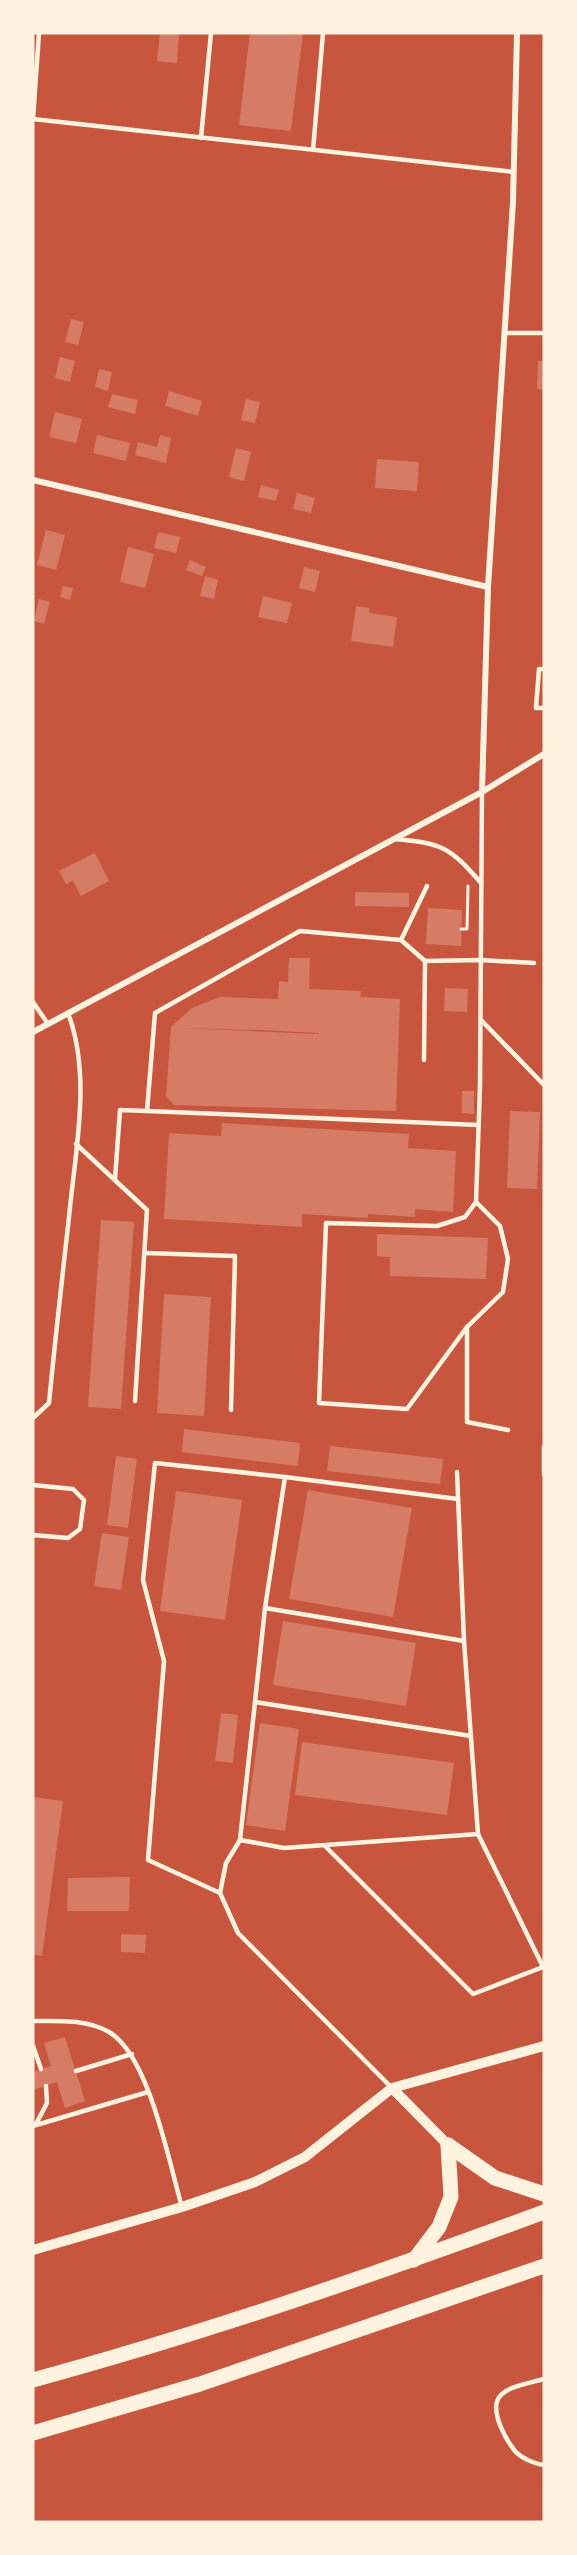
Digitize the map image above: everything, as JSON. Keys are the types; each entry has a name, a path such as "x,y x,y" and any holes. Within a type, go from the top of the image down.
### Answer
{"highway":[{"path":"448,2145 495,2178 544,2194"},
{"path":"414,2260 439,2227 451,2198 448,2145"},
{"path":"33,2380 119,2356 414,2260 544,2212"},
{"path":"33,2433 200,2384 544,2266"}],"street":[{"path":"482,792 488,587 513,172 517,33"},
{"path":"33,480 488,587"},
{"path":"33,1032 482,792 544,754"},
{"path":"33,2250 182,2207 255,2182 304,2157 392,2088 544,2046"},
{"path":"392,2088 448,2145"}],"lane":[{"path":"39,33 33,119 513,172"},
{"path":"201,138 211,33"},
{"path":"313,150 323,33"},
{"path":"504,333 544,333"},
{"path":"544,669 539,669 536,708 544,708"},
{"path":"476,1202 500,1226 508,1259 503,1292 467,1327 407,1409 319,1403 326,1223 437,1226 465,1217 476,1202 481,1020 482,792"},
{"path":"394,839 434,843 452,852 482,883"},
{"path":"401,940 427,886"},
{"path":"147,1112 155,1013 300,931 401,940 425,961 481,960 534,963"},
{"path":"424,1060 425,961"},
{"path":"33,1002 48,1024"},
{"path":"33,1419 49,1403 76,1144 80,1091 76,1035 68,1013"},
{"path":"481,1020 544,1085"},
{"path":"115,1179 120,1110 478,1125"},
{"path":"76,1144 147,1210 135,1401"},
{"path":"145,1253 235,1256 231,1410"},
{"path":"467,1327 466,1422 508,1430"},
{"path":"544,1447 544,1474"},
{"path":"220,1893 148,1860 164,1661 143,1580 155,1463 285,1476 458,1499"},
{"path":"325,1846 473,1994 543,1967 478,1833 464,1641 457,1472"},
{"path":"285,1476 264,1608 240,1840 226,1863 220,1893 238,1933 392,2088"},
{"path":"33,1485 73,1489 84,1500 80,1529 68,1538 33,1535"},
{"path":"264,1608 464,1641"},
{"path":"255,1702 471,1736"},
{"path":"240,1840 284,1848 478,1833"},
{"path":"33,2021 78,2022 110,2033 132,2054 148,2092 182,2207"},
{"path":"33,2046 41,2069"},
{"path":"76,2071 132,2054"},
{"path":"34,2126 47,2103 46,2086"},
{"path":"34,2126 148,2092"},
{"path":"544,2379 505,2391 497,2400 496,2412 516,2453 537,2464 544,2465"}],"path":[{"path":"462,928 467,929 468,879"}],"building":[{"path":"160,33 179,33 177,63 157,61"},
{"path":"250,33 303,33 291,131 239,125"},
{"path":"71,319 84,322 78,345 65,342"},
{"path":"60,357 75,361 70,382 55,378"},
{"path":"538,361 544,361 544,390 537,389"},
{"path":"99,369 112,372 108,391 95,387"},
{"path":"169,391 202,401 198,416 165,406"},
{"path":"112,394 138,400 135,414 108,407"},
{"path":"246,399 260,402 255,423 241,420"},
{"path":"55,412 82,419 76,443 49,437"},
{"path":"97,435 130,443 126,461 93,453"},
{"path":"160,435 171,438 166,463 135,455 138,442 157,447"},
{"path":"236,448 251,452 244,481 229,477"},
{"path":"377,459 419,462 417,491 375,488"},
{"path":"261,485 279,490 276,501 258,497"},
{"path":"297,493 315,498 311,513 293,509"},
{"path":"46,530 65,535 56,570 37,565"},
{"path":"158,532 180,537 176,553 154,548"},
{"path":"128,547 154,554 145,588 120,582"},
{"path":"190,560 206,567 202,576 186,570"},
{"path":"304,567 320,571 315,592 299,588"},
{"path":"205,576 218,580 214,599 200,596"},
{"path":"63,586 73,588 70,600 60,597"},
{"path":"263,596 292,603 287,623 258,617"},
{"path":"39,599 50,602 44,624 34,621"},
{"path":"356,606 370,608 369,613 397,617 393,647 351,641"},
{"path":"95,853 109,881 81,896 73,881 66,884 59,871"},
{"path":"355,892 409,893 409,907 355,906"},
{"path":"428,908 462,910 461,946 426,944"},
{"path":"289,958 310,958 309,989 361,991 360,997 400,999 396,1111 174,1105 166,1096 171,1027 192,1008 220,997 278,999 279,981 288,982","holes":["178,1028 260,1030 319,1034"]},
{"path":"445,988 468,989 467,1012 444,1011"},
{"path":"462,1091 474,1091 474,1114 462,1113"},
{"path":"510,1111 540,1112 537,1189 507,1188"},
{"path":"222,1123 409,1134 408,1148 456,1151 453,1212 415,1209 415,1217 368,1214 368,1218 302,1214 302,1227 164,1219 169,1133 221,1136"},
{"path":"101,1220 134,1222 121,1409 88,1407"},
{"path":"377,1234 488,1238 486,1279 390,1276 390,1257 377,1256"},
{"path":"164,1294 211,1297 204,1416 157,1413"},
{"path":"184,1429 300,1443 298,1466 182,1452"},
{"path":"330,1446 443,1459 440,1484 327,1471"},
{"path":"116,1456 137,1459 128,1528 107,1525"},
{"path":"308,1490 412,1508 393,1617 289,1599"},
{"path":"176,1491 242,1500 225,1620 160,1611"},
{"path":"102,1533 129,1537 121,1590 94,1586"},
{"path":"283,1621 416,1643 406,1706 273,1685"},
{"path":"221,1713 238,1715 233,1763 215,1761"},
{"path":"260,1723 299,1729 285,1831 246,1825"},
{"path":"302,1742 454,1763 447,1815 295,1795"},
{"path":"33,1797 63,1801 42,1956 33,1954"},
{"path":"130,1877 129,1911 67,1911 68,1878"},
{"path":"121,1934 146,1935 145,1953 121,1952"},
{"path":"65,2037 85,2101 65,2108 57,2082 33,2090 33,2072 51,2066 44,2043"}]}
